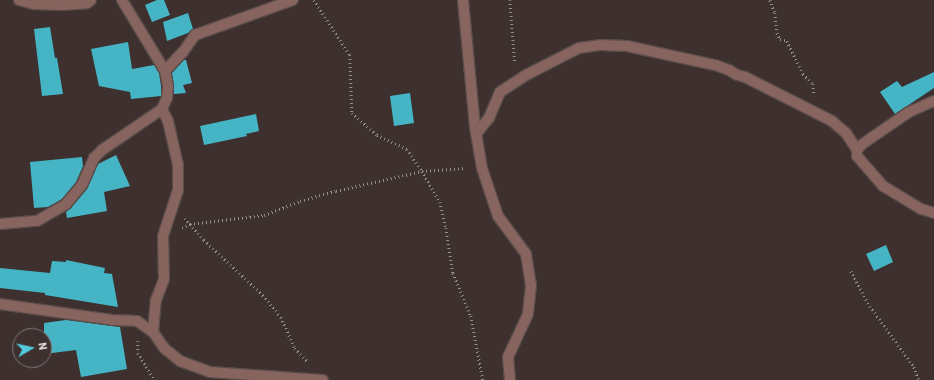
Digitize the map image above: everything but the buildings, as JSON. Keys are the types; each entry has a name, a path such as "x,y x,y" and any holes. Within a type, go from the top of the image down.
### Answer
{"street":[{"path":"19,0 34,4 61,5 87,2 91,0"},
{"path":"0,224 37,221 66,204 82,185 94,158 102,150 162,109 167,98 168,86 165,71 122,0"},
{"path":"165,71 183,52 195,35 293,0"},
{"path":"462,0 476,134 482,168 498,216 526,254 531,285 528,314 508,356 510,380"},
{"path":"476,134 489,118 500,92 528,74 579,48 600,45 627,46 715,65 746,77 840,126 857,150 857,156 883,186 921,209 934,213"},
{"path":"857,150 861,145 909,112 934,101"},
{"path":"150,330 156,300 164,279 163,236 178,190 178,165 168,121 162,109"},
{"path":"0,304 112,320 137,321 150,330 164,348 180,361 210,372 323,380"}],"path":[{"path":"314,0 350,55 352,113 377,135 407,149 440,202 446,228 453,273 471,316 483,380"},
{"path":"510,0 514,50 513,68"},
{"path":"770,0 775,13 777,33 780,39 787,41 803,74 813,84 813,92 826,111 825,119"},
{"path":"163,236 190,224 264,215 300,201 328,193 422,171 482,168"},
{"path":"174,203 204,240 263,295 281,317 295,348 312,367"},
{"path":"851,271 870,306 914,367 919,380"},
{"path":"150,330 138,340 138,353 155,380"}]}
